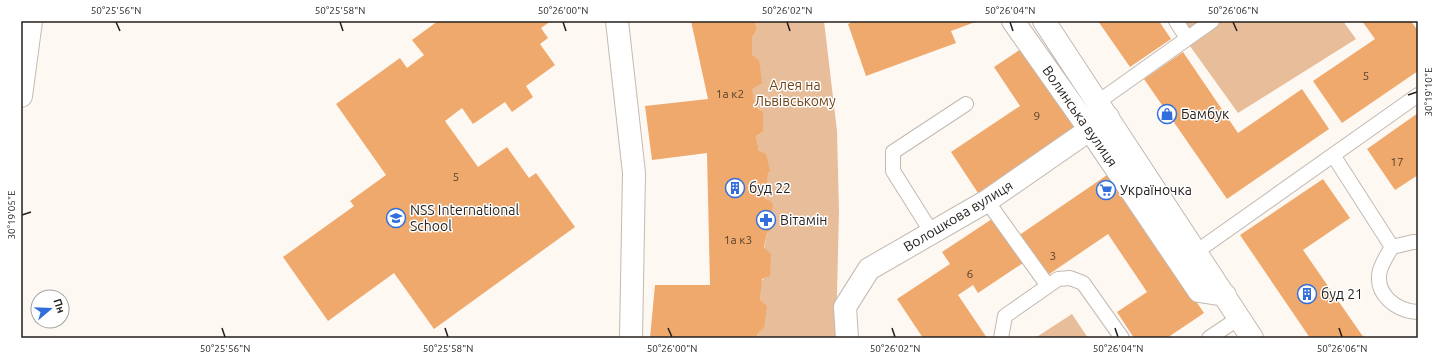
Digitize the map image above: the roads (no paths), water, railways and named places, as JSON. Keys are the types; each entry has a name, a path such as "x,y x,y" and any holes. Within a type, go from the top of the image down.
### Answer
{"street":[{"path":"21,96 31,21"},
{"path":"616,21 634,172 631,338"},
{"name":"Волинська вулиця","path":"1013,21 1090,130 1199,291 1224,295"},
{"name":"Волинська вулиця","path":"1044,21 1252,338"},
{"name":"Волошкова вулиця","path":"847,338 845,307 868,269 987,201 1090,130 1103,110"}],"lane":[{"path":"1176,21 1187,38"},
{"path":"1103,110 1187,38 1212,21"},
{"path":"1196,252 1418,95"},
{"path":"932,233 893,171 893,152 966,104"},
{"path":"1333,155 1392,247"},
{"path":"987,201 1048,286"},
{"path":"1418,242 1392,247 1384,260 1380,271 1380,284 1387,298 1396,307 1407,311 1418,312"},
{"path":"1001,338 1005,316 1058,279 1070,278 1083,283 1122,338"},
{"path":"1209,338 1239,318"}],"place":[{"name":"Бамбук","path":"1167,114"},
{"name":"буд 22","path":"735,188"},
{"name":"Україночка","path":"1106,190"},
{"name":"NSS International School","path":"396,218"},
{"name":"Вітамін","path":"766,220"},
{"name":"буд 21","path":"1307,294"}],"park label":[{"name":"Алея на Львівському","path":"795,94"}]}
